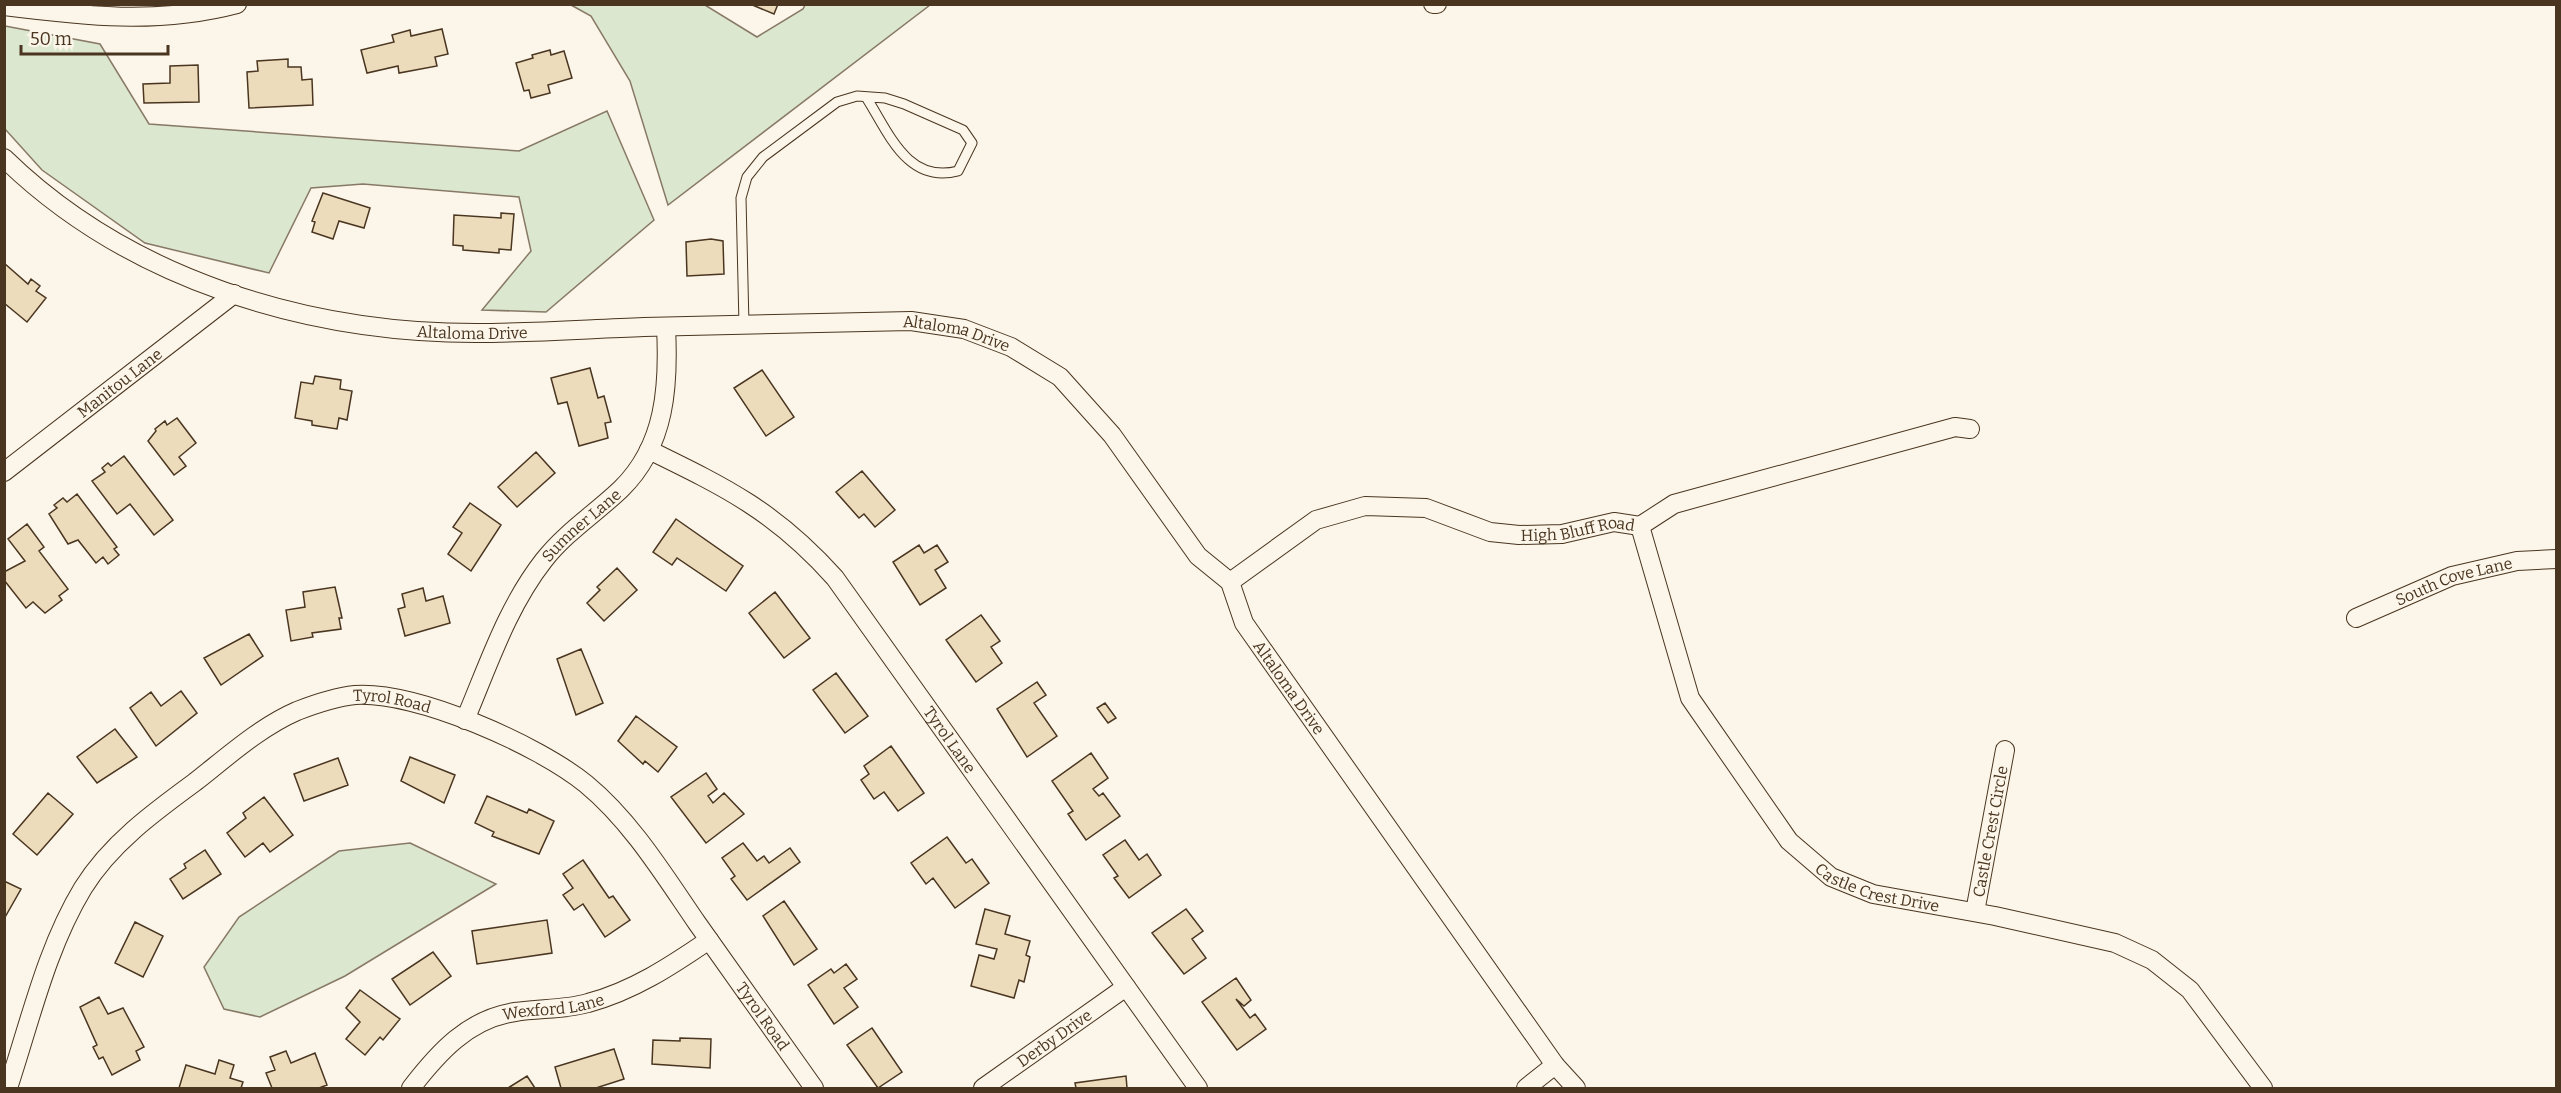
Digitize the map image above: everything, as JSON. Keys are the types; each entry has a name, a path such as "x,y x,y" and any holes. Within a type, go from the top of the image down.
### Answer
{"street":[{"path":"4,6 94,18 151,18 237,4"},
{"name":"Altaloma Drive","path":"4,158 34,187 116,245 160,267 234,294 309,315 361,324 476,333 911,321 964,328 1011,347 1060,377 1112,435 1198,556 1230,582 1244,623 1555,1065 1576,1089"},
{"name":"Manitou Lane","path":"4,472 234,294"},
{"name":"Sumner Lane","path":"465,720 513,609 543,562 559,542 622,487 648,450 664,405 668,360 666,327"},
{"name":"High Bluff Road","path":"1230,582 1316,520 1365,506 1425,508 1490,532 1519,535 1562,534 1614,522 1640,526 1674,504 1955,427 1970,429"},
{"name":"Tyrol Lane","path":"648,450 708,478 763,510 811,551 835,578 1198,1089"},
{"name":"Castle Crest Drive","path":"1640,526 1690,698 1789,841 1831,876 1873,894 1975,912 2115,943 2152,960 2190,990 2263,1089"},
{"name":"South Cove Lane","path":"2356,618 2452,576 2517,561 2556,559"},
{"name":"Tyrol Road","path":"8,1089 66,917 85,885 106,857 164,804 276,721 322,702 354,695 397,699 465,720 530,749 585,783 634,834 814,1089"},
{"name":"Castle Crest Circle","path":"1975,912 2005,750"},
{"name":"Wexford Lane","path":"411,1089 454,1040 490,1018 514,1012 585,1004 612,996 669,966 709,940"},
{"name":"Derby Drive","path":"983,1089 1126,987"},
{"path":"1526,1089 1555,1065"}],"lane":[{"path":"744,325 741,198 747,177 763,157 837,102 857,96 885,98 963,130 972,143 958,171 944,175 924,172 909,162 866,97"}],"green space":[{"path":"571,5 705,5 757,37 803,9 805,5 930,5 668,205 630,81 591,16"},
{"path":"5,26 100,44 149,124 519,151 607,111 654,220 546,312 482,310 531,251 519,197 363,184 311,188 269,273 145,243 42,170 5,129"},
{"path":"410,843 496,884 345,976 260,1017 224,1009 204,967 239,917 339,851"}],"building":[{"path":"750,4 778,4 774,14"},
{"path":"442,29 448,54 435,57 437,66 399,73 398,66 367,73 361,50 394,42 392,35 410,30 411,36"},
{"path":"550,50 551,55 564,51 572,78 548,85 550,93 531,98 529,90 524,91 516,63"},
{"path":"288,59 288,67 301,67 302,80 312,79 313,105 249,108 247,72 258,71 257,61"},
{"path":"198,65 199,102 144,103 143,84 170,83 170,66"},
{"path":"323,193 370,208 364,228 339,221 333,239 312,232 315,222 312,221"},
{"path":"501,213 514,214 511,250 499,249 499,253 463,250 463,246 453,245 454,215 501,218"},
{"path":"711,239 723,241 724,274 687,276 686,242"},
{"path":"4,263 28,284 31,279 40,286 36,291 46,298 27,322 4,303"},
{"path":"590,368 598,398 604,396 611,422 605,423 608,438 579,446 567,402 558,404 551,378"},
{"path":"762,370 794,417 766,436 734,388"},
{"path":"315,376 341,380 340,389 352,391 347,420 339,418 337,429 312,425 312,421 295,418 301,382 313,384"},
{"path":"177,418 196,443 179,457 186,466 174,475 148,441 156,431 155,429 165,421 167,425"},
{"path":"536,452 555,473 517,507 498,487"},
{"path":"124,456 173,520 154,535 130,504 117,514 92,481 105,472 102,468 108,463 111,466"},
{"path":"862,471 895,510 875,527 864,514 859,518 836,492"},
{"path":"77,494 117,547 114,549 119,555 108,564 103,557 96,563 78,540 68,544 49,514 57,508 54,505 63,498 67,502"},
{"path":"470,503 501,525 471,571 448,554 462,533 453,527"},
{"path":"676,519 743,566 726,591 677,558 672,565 653,552"},
{"path":"27,524 44,547 39,551 68,589 59,596 62,600 45,613 33,602 26,608 4,580 4,572 25,561 8,539"},
{"path":"919,545 924,553 937,545 948,562 935,570 946,588 920,605 893,562"},
{"path":"617,568 637,590 604,621 587,603 600,590 597,587"},
{"path":"335,587 342,618 339,618 341,629 312,633 313,637 291,641 286,610 305,607 303,592"},
{"path":"423,588 426,601 443,596 450,623 405,636 398,609 405,607 402,594"},
{"path":"775,592 810,638 784,658 749,613"},
{"path":"981,615 1000,641 991,647 1002,663 976,682 946,640"},
{"path":"249,634 263,656 221,685 204,658"},
{"path":"581,649 603,703 576,715 557,659"},
{"path":"836,673 868,716 845,733 813,690"},
{"path":"1037,682 1046,695 1034,703 1057,736 1027,757 997,709"},
{"path":"181,691 197,713 156,746 130,708 151,692 161,706"},
{"path":"1105,703 1116,718 1108,723 1097,708"},
{"path":"636,716 677,747 658,772 645,761 643,764 618,741"},
{"path":"115,729 137,757 97,783 77,757"},
{"path":"891,746 924,793 898,811 884,792 874,799 861,780 869,774 864,766"},
{"path":"1091,753 1108,778 1093,789 1099,796 1103,793 1120,816 1086,840 1068,814 1073,811 1052,781"},
{"path":"410,757 455,775 444,803 401,781"},
{"path":"338,758 348,785 304,801 294,774"},
{"path":"706,773 717,789 708,796 713,803 724,793 744,814 706,843 671,797"},
{"path":"48,793 73,814 37,855 13,834"},
{"path":"487,796 527,813 529,809 554,821 539,854 492,836 494,832 475,823"},
{"path":"264,797 293,835 270,852 263,843 245,857 227,833 246,818 243,813"},
{"path":"947,837 966,863 972,859 989,883 955,908 933,878 926,884 911,863"},
{"path":"1125,840 1139,860 1147,854 1161,875 1129,898 1114,878 1118,876 1103,855"},
{"path":"743,843 757,861 764,856 769,863 790,848 800,862 747,900 731,879 735,876 722,858"},
{"path":"205,850 221,874 183,899 170,879 186,868 184,864"},
{"path":"583,860 609,898 613,896 630,920 605,937 583,904 574,910 563,895 573,888 563,874"},
{"path":"4,881 21,889 4,919"},
{"path":"784,901 817,949 794,965 763,916"},
{"path":"985,909 1010,916 1005,934 1030,941 1026,955 1030,957 1024,982 1019,980 1014,998 971,986 979,955 994,959 997,949 976,944"},
{"path":"1186,909 1203,931 1192,939 1206,958 1184,974 1152,933"},
{"path":"547,920 552,953 477,964 472,931"},
{"path":"135,922 163,936 143,977 115,963"},
{"path":"433,952 451,976 410,1005 392,979"},
{"path":"846,964 857,979 844,988 858,1007 834,1024 808,985 831,969 834,973"},
{"path":"1236,978 1251,1000 1244,1006 1236,999 1250,1018 1255,1014 1266,1029 1237,1050 1202,1002"},
{"path":"360,990 400,1019 383,1040 380,1037 365,1055 346,1039 360,1022 346,1008"},
{"path":"99,997 108,1014 123,1008 144,1047 136,1051 140,1060 112,1075 103,1057 99,1059 93,1047 97,1045 80,1007"},
{"path":"872,1028 902,1072 878,1088 847,1045"},
{"path":"680,1038 711,1039 710,1068 652,1064 653,1040 680,1041"},
{"path":"614,1049 624,1079 596,1088 561,1088 555,1067"},
{"path":"286,1051 291,1063 315,1053 327,1085 319,1088 272,1088 266,1073 275,1070 270,1057"},
{"path":"219,1060 234,1065 230,1078 243,1082 241,1088 179,1088 186,1065 215,1074"},
{"path":"527,1076 535,1088 508,1088"},
{"path":"1126,1076 1127,1088 1076,1088 1075,1083"}]}
